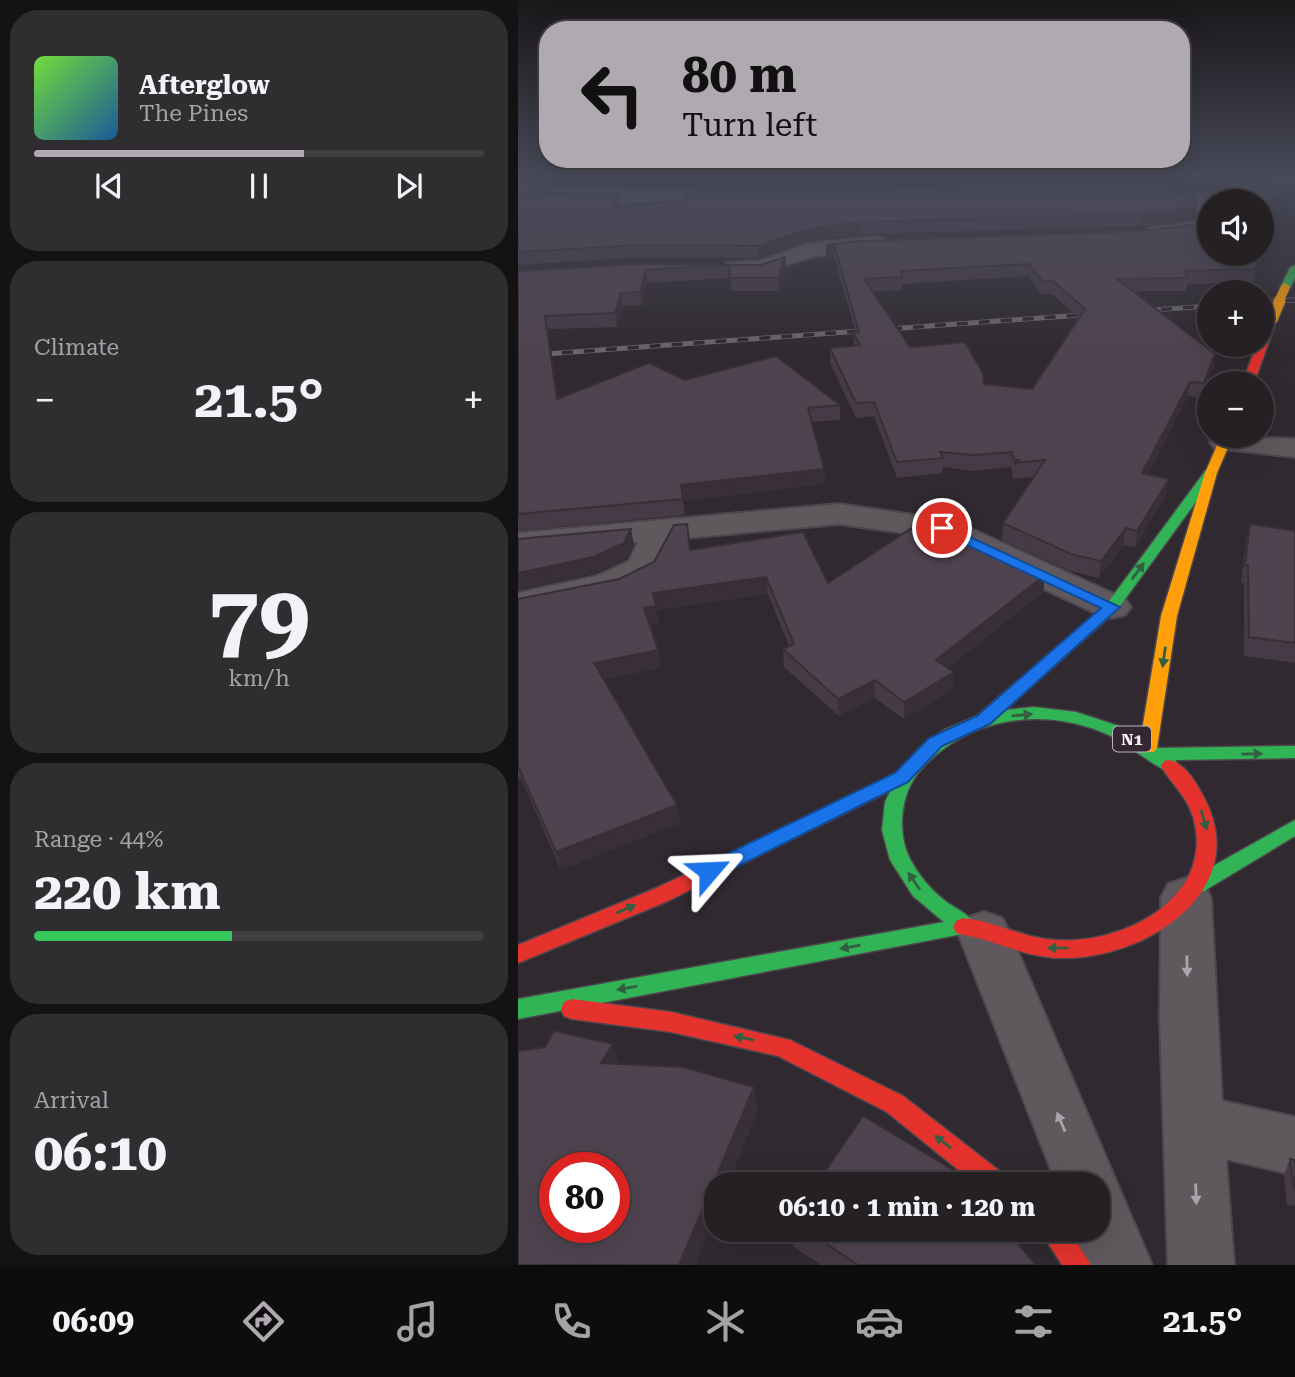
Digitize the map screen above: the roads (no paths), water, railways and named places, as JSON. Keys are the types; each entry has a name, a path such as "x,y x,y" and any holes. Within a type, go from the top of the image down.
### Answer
{"main road":[{"path":"1252,371 1272,318 1295,268"},
{"name":"N1","path":"1154,751 1169,615 1211,473 1222,448"},
{"name":"N1","path":"518,954 660,895 902,777 936,742 983,720 1112,607 1211,473"},
{"name":"N1","path":"902,777 890,814 897,855 923,894 975,929 1008,942 1055,949 1101,946 1141,933 1175,912 1191,891 1207,858 1207,829 1198,802 1183,776 1154,751 1120,731 1075,717 1029,714 983,720"},
{"path":"1154,751 1295,752"},
{"path":"1191,891 1295,827"},
{"name":"N1","path":"518,1009 975,929"},
{"path":"537,1005 671,1022 782,1046 895,1104 981,1172"},
{"path":"1062,1242 1078,1265"}],"street":[{"path":"708,268 761,268 809,251 898,243"},
{"path":"1274,445 1295,448"},
{"path":"518,543 839,514 942,528 1036,574 1112,607"},
{"path":"518,604 608,585 643,568 662,530"},
{"path":"1191,891 1194,1123 1201,1265"},
{"path":"975,929 1082,1172"},
{"path":"1194,1123 1295,1146"},
{"path":"1110,1241 1119,1265"}],"railway":[{"path":"1274,301 1295,300 1274,301"},
{"path":"1139,311 1197,307"},
{"path":"518,356 1094,314"}]}
